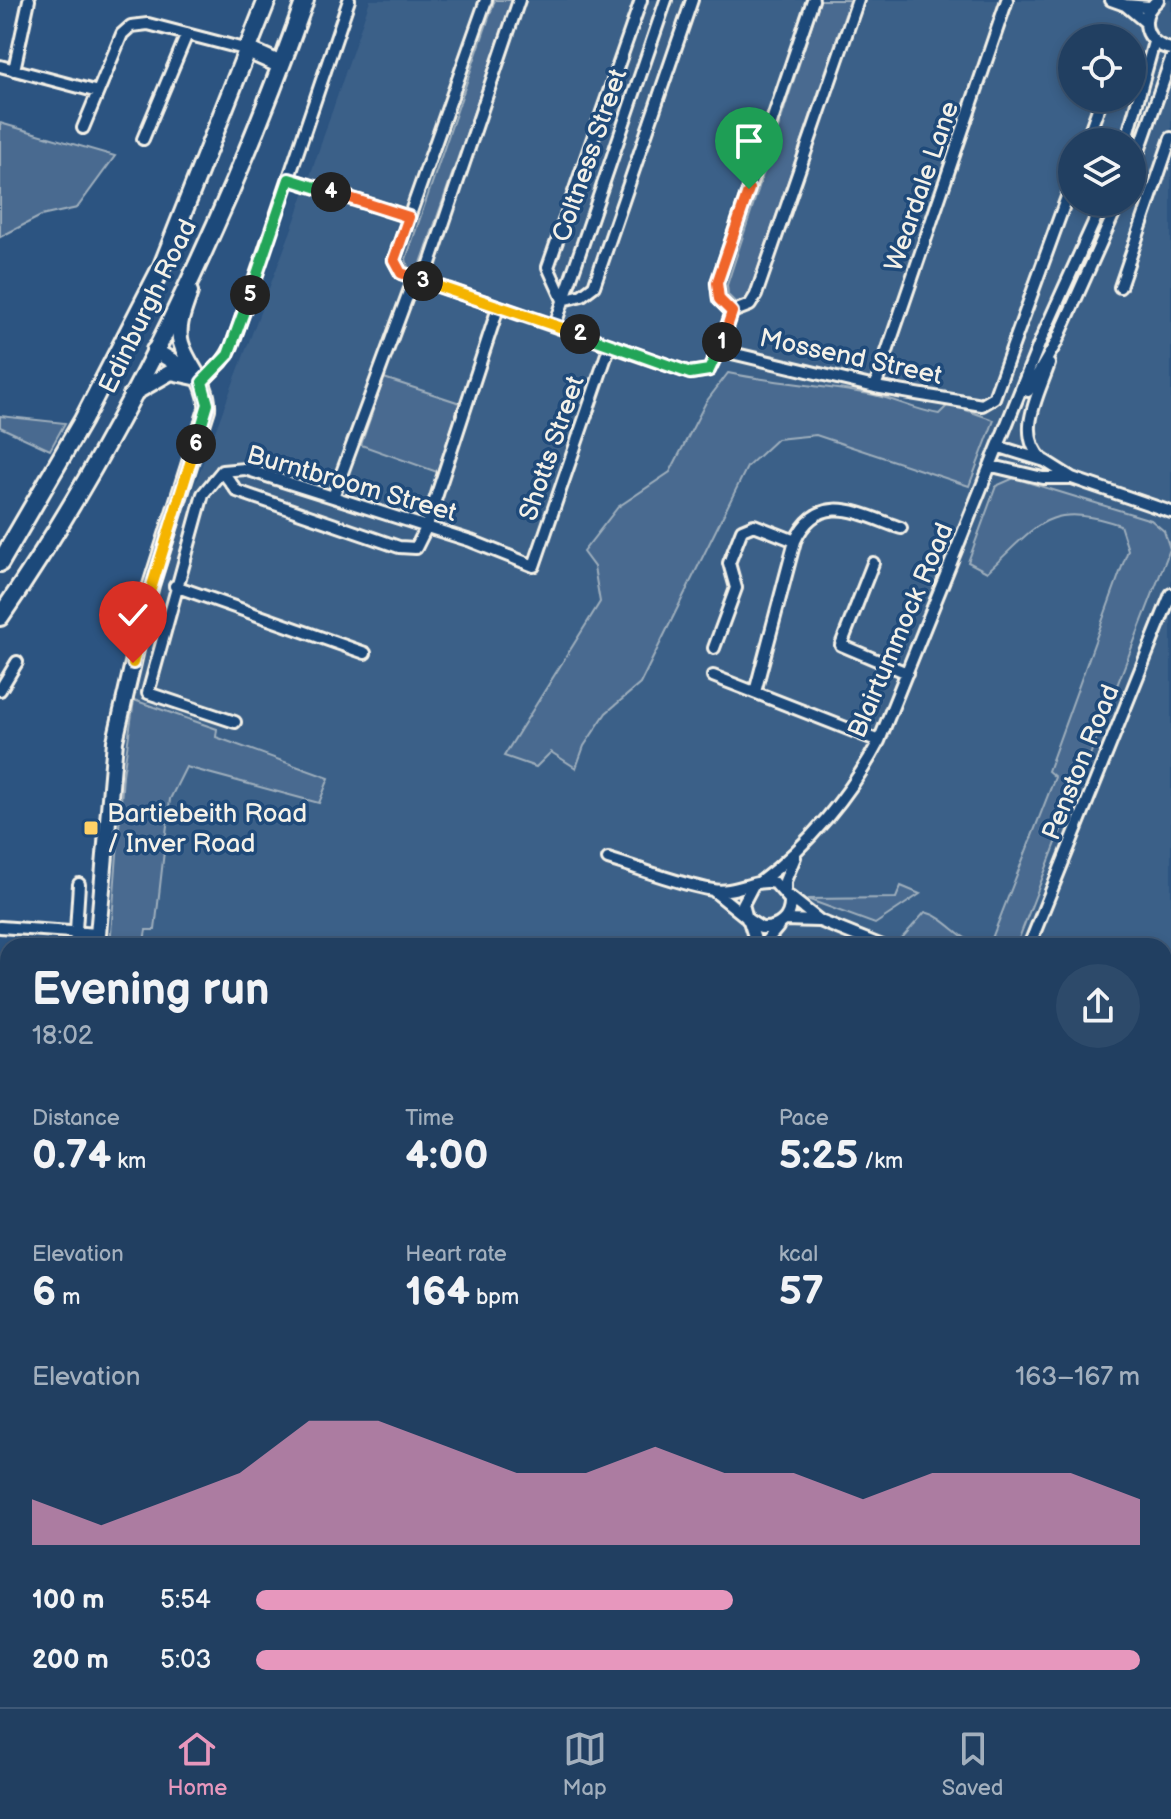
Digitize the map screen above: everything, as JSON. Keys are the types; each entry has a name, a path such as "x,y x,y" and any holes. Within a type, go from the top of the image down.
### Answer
{"main road":[{"name":"Edinburgh Road","path":"0,563 129,333 162,266 267,0"},
{"name":"Edinburgh Road","path":"0,617 73,500 154,350 206,243 305,0"},
{"path":"248,50 281,65"},
{"path":"129,333 154,350"}],"street":[{"path":"14,70 29,0"},
{"path":"200,380 222,362 232,346 349,0"},
{"path":"289,179 409,217 486,0"},
{"path":"333,497 419,280 519,0"},
{"path":"641,0 548,267 563,300 582,295 594,286 692,0"},
{"name":"Coltness Street","path":"555,325 666,0"},
{"path":"732,312 719,299 717,283 813,0"},
{"path":"719,350 732,312 750,305 756,295 858,0"},
{"name":"Weardale Lane","path":"875,387 1007,0"},
{"path":"1111,0 1125,5 1144,21 1154,42 1130,128"},
{"path":"1125,5 1153,4 1144,21"},
{"path":"83,128 122,34 131,26 148,24 248,50"},
{"path":"143,139 187,34"},
{"path":"1154,42 1171,49"},
{"path":"1146,131 1171,59"},
{"path":"0,66 98,92"},
{"path":"1120,287 1171,138"},
{"name":"Mossend Street","path":"409,217 394,260 401,273 690,373 709,370 719,350 875,387 982,405 994,398 1060,216"},
{"name":"Blairtummock Road","path":"786,891 787,873 800,848 857,777 879,741 1014,413 1042,337 1097,216"},
{"name":"Blairtummock Road","path":"1014,413 1056,343 1113,216"},
{"path":"98,938 115,741 151,585 207,409 200,380 181,342 180,324 205,262 206,243"},
{"path":"426,528 498,308"},
{"path":"1045,461 1031,443 1030,421 1056,343"},
{"name":"Shotts Street","path":"534,566 610,345"},
{"path":"154,350 200,380"},
{"path":"131,395 171,372 200,380"},
{"path":"1000,447 1045,461 1072,478 1171,512"},
{"path":"992,466 1043,478 1072,478"},
{"name":"Burntbroom Street","path":"222,471 245,469 534,566"},
{"path":"222,471 203,494 175,586 148,693 235,722"},
{"name":"Burntbroom Street","path":"222,471 237,491 399,547 416,548 426,528"},
{"path":"755,692 795,541 812,517 831,509 845,509 901,528"},
{"path":"714,648 736,588 729,563 742,530 754,525 795,541"},
{"path":"873,563 841,645 907,673"},
{"path":"175,586 365,653"},
{"name":"Penston Road","path":"1032,938 1171,594"},
{"path":"0,690 17,662"},
{"path":"713,676 879,741"},
{"name":"Blairtummock Road","path":"757,883 800,848"},
{"path":"608,859 712,890 735,891 757,883 775,883 786,891 797,906 820,921 862,938"},
{"path":"756,938 747,918 744,897 757,883"},
{"path":"76,938 79,884"},
{"path":"712,890 747,918 769,928 783,921 820,921"},
{"path":"767,938 790,908 786,891"},
{"path":"0,927 76,933 92,938"}],"shaded area":[{"path":"370,0 1171,0 1171,938 111,938 123,775 150,615 181,521 295,220"},
{"path":"495,0 513,0 421,263 416,269 408,268 406,259"},
{"path":"820,0 850,0 749,295 744,301 735,302 728,295 727,285"},
{"path":"0,123 115,156 77,208 41,216 0,237"},
{"path":"728,373 874,395 939,414 949,404 994,420 969,486 816,435 777,439 747,467 640,684 606,713 584,746 576,768 551,752 536,767 504,756 600,602 594,567 583,552 618,507 670,472 706,402"},
{"path":"384,378 460,403 437,472 361,445"},
{"path":"0,416 65,423 50,450 0,427"},
{"path":"1014,478 1151,520 1164,531 1170,549 1019,938 992,938 1055,777 1048,771 1128,550 1120,525 1075,515 1059,517 1032,530 987,572 968,562 996,486"},
{"path":"134,700 217,729 216,737 329,778 319,803 186,767 170,799 155,930 146,930 144,938 111,938 123,775"},
{"path":"901,886 920,894 875,924 807,899 896,898"},
{"path":"925,912 940,918 966,938 902,938"}],"place":[{"name":"Bartiebeith Road / Inver Road","path":"91,828"}],"route":[{"path":"133,663 151,585 207,409 202,382 228,355 232,346 289,179 409,217 394,260 401,273 690,373 709,370 732,312 719,299 717,283 749,189"}]}
